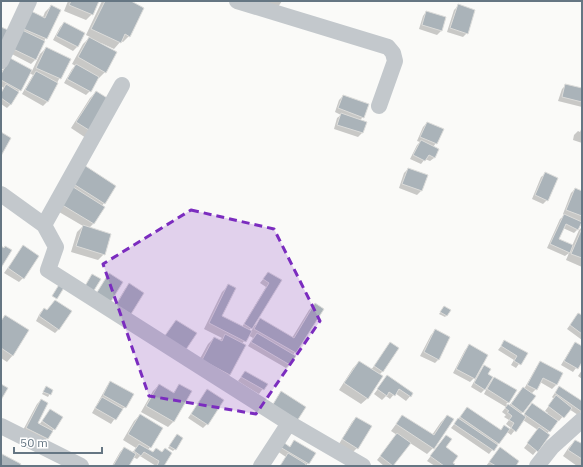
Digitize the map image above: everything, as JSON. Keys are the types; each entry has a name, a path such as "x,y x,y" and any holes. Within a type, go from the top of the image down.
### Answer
{"street":[{"path":"1,60 29,1"},
{"path":"237,1 388,47 393,53 395,61 379,106"},
{"path":"44,225 122,85"},
{"path":"1,194 44,225 56,247 48,270 290,423 363,466"},
{"path":"537,466 552,447 582,420"},
{"path":"261,466 290,423"},
{"path":"1,426 81,466"}],"highlighted area":[{"path":"191,210 274,229 320,321 256,414 149,396 103,264"}],"building":[{"path":"71,1 99,1 93,15 69,5"},
{"path":"105,1 131,1 144,8 130,37 125,34 121,43 91,29"},
{"path":"458,4 475,10 468,34 450,28"},
{"path":"51,5 61,10 47,39 19,27 27,9 45,18"},
{"path":"426,11 446,17 442,31 422,25"},
{"path":"64,22 85,33 78,47 56,36"},
{"path":"1,27 8,30 1,47"},
{"path":"20,29 45,41 36,60 11,48"},
{"path":"89,37 117,52 106,73 78,57"},
{"path":"46,47 71,59 61,79 36,68"},
{"path":"10,58 32,70 21,91 1,80 1,74"},
{"path":"76,64 99,77 91,92 67,79"},
{"path":"36,71 58,83 48,102 25,90"},
{"path":"6,84 19,92 11,105 1,98 1,93"},
{"path":"565,84 582,88 582,102 562,97"},
{"path":"96,91 112,101 92,132 76,122"},
{"path":"343,95 369,104 364,118 338,108"},
{"path":"341,113 367,122 363,133 337,125"},
{"path":"427,122 444,129 437,144 420,137"},
{"path":"1,132 11,138 1,156"},
{"path":"421,140 439,149 435,158 429,155 425,161 413,155"},
{"path":"84,165 116,186 105,204 72,183"},
{"path":"408,168 428,175 422,191 402,184"},
{"path":"545,172 558,178 548,201 535,195"},
{"path":"70,185 105,207 94,224 59,203"},
{"path":"575,188 582,191 582,216 566,210"},
{"path":"564,214 582,222 578,230 566,224 559,239 573,245 570,253 550,244"},
{"path":"83,225 111,234 105,255 76,246"},
{"path":"582,228 582,258 571,254"},
{"path":"23,245 39,256 24,279 8,268"},
{"path":"1,246 4,248 5,246 12,250 1,268"},
{"path":"268,272 282,280 252,329 244,324 269,283 263,279"},
{"path":"109,273 123,282 110,303 96,294"},
{"path":"92,274 101,279 93,292 85,286"},
{"path":"60,283 65,286 57,299 52,296"},
{"path":"129,283 144,293 131,314 116,305"},
{"path":"228,284 236,288 222,316 252,331 246,342 209,323"},
{"path":"55,300 72,311 59,330 39,316 44,308 47,310"},
{"path":"315,303 324,309 296,353 254,329 260,318 294,338"},
{"path":"444,306 451,310 447,316 440,312"},
{"path":"578,313 582,315 582,334 570,325"},
{"path":"5,315 29,330 13,356 1,348 1,321"},
{"path":"176,320 197,333 185,351 164,337"},
{"path":"435,329 450,337 439,360 424,352"},
{"path":"257,333 296,356 290,365 251,342"},
{"path":"225,334 246,345 230,375 202,360 214,337 222,341"},
{"path":"504,340 528,353 521,365 514,361 517,356 501,346"},
{"path":"390,342 399,348 383,372 374,366"},
{"path":"575,342 582,346 582,362 578,369 564,361"},
{"path":"469,344 488,355 475,379 456,369"},
{"path":"359,361 383,376 368,399 344,383"},
{"path":"540,361 563,373 557,385 543,378 537,390 527,385"},
{"path":"484,365 491,369 488,374 493,377 485,390 474,383"},
{"path":"245,371 268,384 264,390 241,377"},
{"path":"387,375 413,393 411,397 399,389 395,396 389,392 387,396 377,389"},
{"path":"494,377 517,390 509,403 487,389"},
{"path":"110,381 134,394 126,408 103,395"},
{"path":"1,384 8,388 1,400"},
{"path":"159,384 174,393 179,384 192,391 174,422 146,406"},
{"path":"46,386 53,390 51,395 43,392"},
{"path":"559,386 582,401 582,412 555,393"},
{"path":"523,387 536,396 523,413 511,404"},
{"path":"207,389 224,400 208,425 191,414"},
{"path":"281,391 306,407 297,421 272,406"},
{"path":"556,395 572,408 564,418 548,406"},
{"path":"102,397 123,409 116,420 95,408"},
{"path":"41,399 48,403 38,423 53,431 48,439 26,428"},
{"path":"532,403 558,421 550,432 524,414"},
{"path":"508,404 526,417 516,432 511,428 514,423 509,420 512,416 505,408"},
{"path":"467,407 501,430 504,425 510,429 499,444 460,417"},
{"path":"50,409 63,417 55,430 42,421"},
{"path":"140,414 163,428 151,448 128,434"},
{"path":"402,415 434,435 447,415 454,419 434,449 396,424"},
{"path":"356,417 372,426 358,449 342,439"},
{"path":"458,418 498,445 494,451 454,424"},
{"path":"539,427 550,435 538,452 527,443"},
{"path":"397,433 411,443 393,466 380,456"},
{"path":"177,434 183,438 176,450 169,446"},
{"path":"446,435 452,439 446,447 458,456 453,463 455,464 453,466 444,466 430,456"},
{"path":"294,440 316,453 309,464 280,447 283,442 290,447"},
{"path":"575,440 581,443 582,441 582,459 568,450"},
{"path":"139,444 153,452 156,448 162,452 165,448 172,453 164,466 157,466 159,461 144,452 141,456 134,451"},
{"path":"124,447 136,454 129,466 113,466"},
{"path":"500,447 519,461 516,466 496,466 489,462"},
{"path":"288,453 306,464 305,466 280,466"},
{"path":"2,454 21,464 20,466 1,466"}]}
